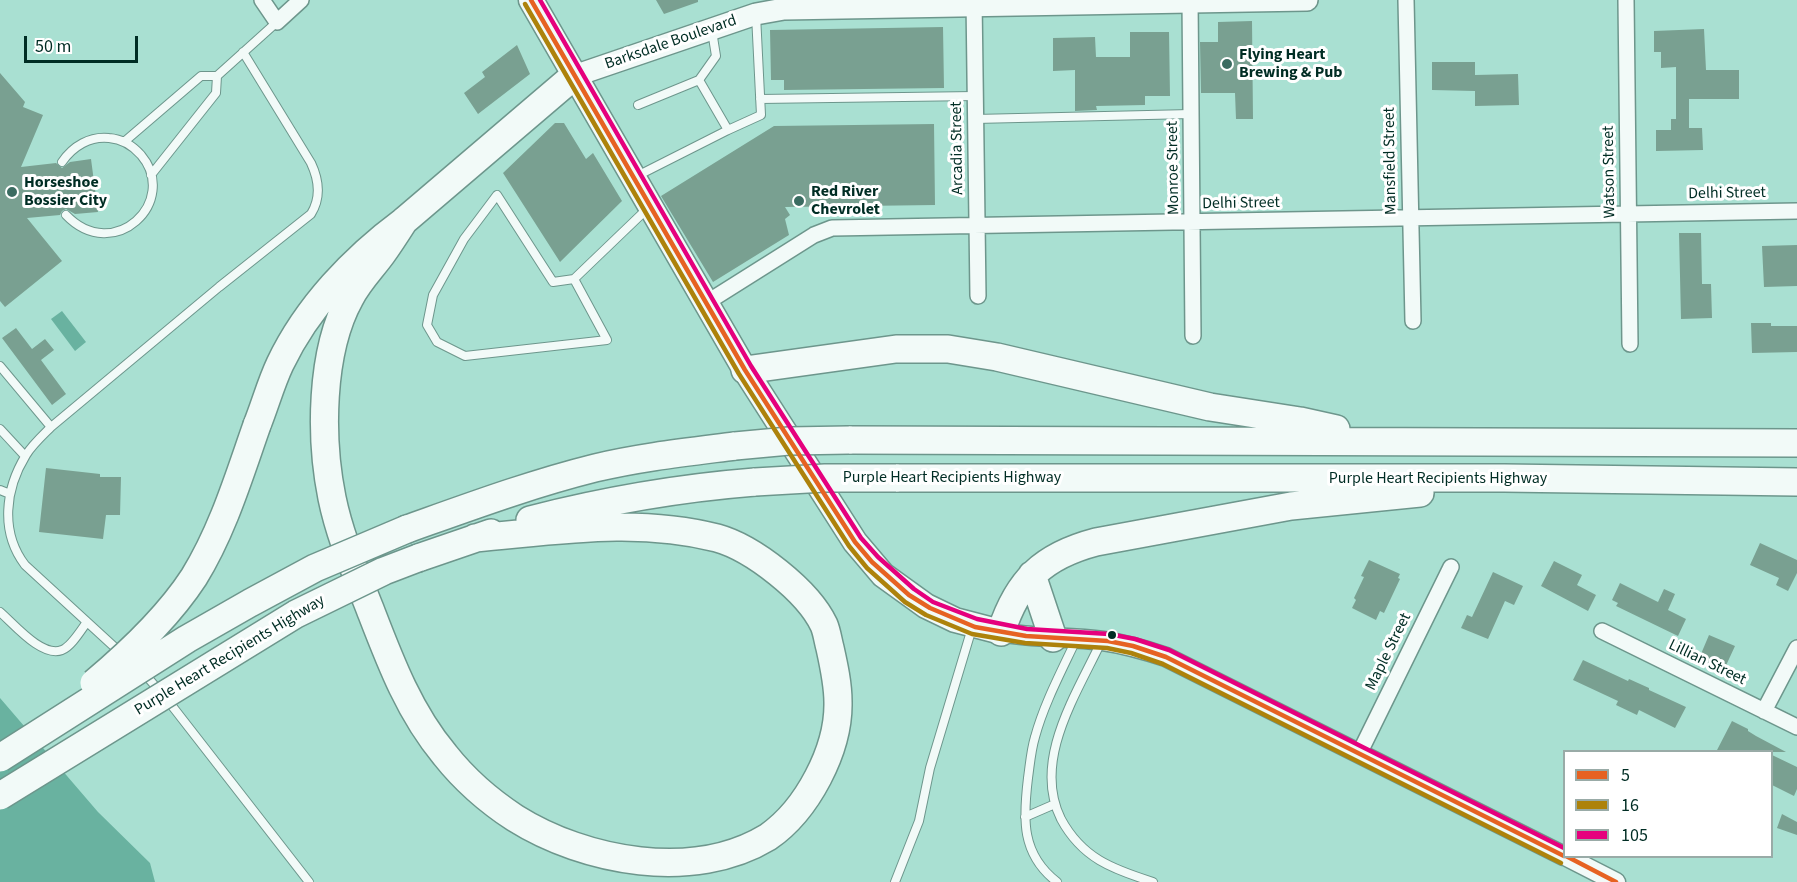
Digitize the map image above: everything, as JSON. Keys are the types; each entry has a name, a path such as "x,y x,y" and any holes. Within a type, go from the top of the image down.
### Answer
{"highway":[{"path":"10,752 104,675 158,623 194,576 223,519 280,364 321,300 374,243 404,221 574,76"},
{"path":"404,221 350,298 339,322 329,369 325,424 332,498 345,545 398,681 418,719 445,756 476,788 515,818 559,840 602,855 655,865 694,864 733,854 768,837 795,811 820,774 832,742 838,705 835,668 824,625 799,591 768,564 722,539 664,528 601,526 475,538"},
{"path":"745,370 896,349 948,349 997,357 1210,407 1300,421 1384,440"},
{"path":"1714,444 1797,435"},
{"name":"Purple Heart Recipients Highway","path":"10,752 188,639 315,568 408,529 529,486 597,468 661,456 789,441 849,440 1797,443"},
{"name":"Purple Heart Recipients Highway","path":"0,796 296,614 384,571 530,520 588,506 674,490 825,478 1504,478 1797,482"},
{"path":"1001,633 1011,604 1032,575 1054,558 1096,542 1282,508 1329,501 1400,496 1504,478"},
{"path":"1032,575 1065,638"}],"main road":[{"path":"531,0 745,370 855,542 895,586 926,606 944,616 1001,633"},
{"name":"Barksdale Boulevard","path":"574,76 711,29 756,7 784,9 974,3 1307,0"}],"street":[{"path":"262,0 277,22 302,0"},
{"name":"Mansfield Street","path":"1406,0 1413,321"},
{"name":"Watson Street","path":"1626,0 1630,344"},
{"name":"Monroe Street","path":"1190,1 1193,336"},
{"name":"Arcadia Street","path":"974,3 978,296"},
{"name":"Delhi Street","path":"706,303 823,230 865,227 1797,212"},
{"name":"Maple Street","path":"1359,753 1451,567"},
{"name":"Lillian Street","path":"1602,631 1797,727"},
{"path":"1001,633 1101,640 1166,657 1563,855"},
{"path":"1764,711 1797,648"},
{"path":"1569,858 1616,882"}],"lane":[{"path":"633,178 761,115 756,7"},
{"path":"124,142 201,76 217,76 277,22"},
{"path":"638,105 699,80 716,56 711,29"},
{"path":"243,52 311,163 317,177 318,187 314,209 311,214 219,287 51,427 25,456 13,480 4,520 17,554 25,565 149,679 309,882"},
{"path":"151,175 216,93 217,76"},
{"path":"699,80 728,130"},
{"path":"760,99 975,96"},
{"path":"975,119 1191,114"},
{"path":"63,162 72,150 84,142 107,138 124,142 145,160 151,175 152,187 148,205 137,221 121,231 103,234 93,232 76,225 66,215"},
{"path":"574,279 607,340 465,356 437,342 427,326 433,295 464,239 497,195 553,282 574,279 650,206"},
{"path":"0,366 51,427"},
{"path":"0,429 25,456"},
{"path":"0,490 10,494"},
{"path":"0,612 39,647 51,653 64,650 87,622"},
{"path":"895,882 919,821 931,764 973,626"},
{"path":"1057,882 1034,858 1024,816 1035,735 1065,638"},
{"path":"1101,640 1062,725 1054,750 1050,774 1052,795 1072,837 1087,852 1106,865 1153,882"},
{"path":"1024,816 1055,804"}],"shaded area":[{"path":"62,311 86,342 75,351 51,319"},
{"path":"0,698 98,812 150,863 155,882 0,882"}],"building":[{"path":"656,0 698,0 698,2 664,14"},
{"name":"Flying Heart Brewing & Pub","path":"1252,21 1253,119 1236,119 1235,93 1201,93 1200,42 1218,42 1218,22"},
{"path":"943,27 944,88 784,90 784,80 771,80 770,30"},
{"path":"1704,29 1706,70 1739,70 1739,99 1689,99 1689,128 1702,128 1703,150 1656,151 1656,130 1671,130 1671,119 1676,119 1676,67 1661,68 1661,52 1654,52 1654,31"},
{"path":"1130,32 1169,32 1170,96 1145,96 1145,105 1096,106 1097,110 1075,111 1075,70 1053,71 1053,38 1095,37 1096,57 1130,57"},
{"path":"517,45 530,74 478,114 464,93 485,77 482,72"},
{"path":"1432,62 1475,62 1475,75 1518,74 1519,105 1475,106 1475,91 1432,90"},
{"name":"Horseshoe Bossier City","path":"0,73 25,102 23,107 43,115 21,167 56,163 62,168 70,162 91,159 98,212 75,214 66,209 60,215 27,218 62,261 5,307 0,301"},
{"path":"555,123 564,123 586,159 593,153 622,201 560,262 503,173"},
{"name":"Red River Chevrolet","path":"934,124 935,205 785,207 790,215 785,219 789,235 713,282 661,196 774,126"},
{"path":"1679,233 1701,233 1702,284 1711,284 1712,318 1681,319"},
{"path":"1797,245 1797,286 1764,287 1762,246"},
{"path":"1751,323 1797,326 1797,352 1752,353"},
{"path":"16,328 32,349 45,339 54,350 41,360 66,394 52,405 2,338"},
{"path":"46,468 100,474 100,477 121,477 120,515 106,515 103,539 39,532"},
{"path":"1760,543 1797,560 1797,573 1788,591 1776,585 1779,578 1750,565"},
{"path":"1369,560 1400,574 1398,578 1400,579 1384,613 1380,611 1376,620 1352,608 1364,577 1361,576"},
{"path":"1554,561 1582,575 1577,585 1596,595 1588,611 1541,586"},
{"path":"1493,572 1523,586 1514,605 1505,601 1488,639 1461,628 1467,615 1472,617"},
{"path":"1620,583 1658,602 1664,589 1675,594 1668,610 1686,619 1678,636 1616,606 1618,603 1612,600"},
{"path":"1709,635 1735,646 1723,672 1698,661"},
{"path":"1583,660 1649,688 1686,707 1675,728 1639,710 1637,715 1616,705 1618,701 1573,680"},
{"path":"1732,721 1786,752 1773,752 1773,750 1717,750"},
{"path":"1773,755 1797,767 1797,789 1794,796 1773,786"},
{"path":"1782,814 1797,822 1797,835 1777,828"}],"transit line":[{"name":"5","path":"531,0 745,370 855,542 872,562 909,595 930,608 975,627 1026,636 1108,641 1133,646 1166,657 1563,856"},
{"name":"105","path":"540,0 751,366 861,538 878,557 914,589 933,602 977,619 1027,629 1109,634 1135,639 1169,650 1563,847"},
{"name":"16","path":"525,4 739,374 849,546 867,568 905,602 926,615 972,634 1025,643 1107,648 1163,664 1561,863"},
{"name":"5","path":"1570,858 1616,882"}],"place":[{"name":"Flying Heart Brewing & Pub","path":"1227,64"},
{"name":"Horseshoe Bossier City","path":"12,192"},
{"name":"Red River Chevrolet","path":"799,201"}]}
